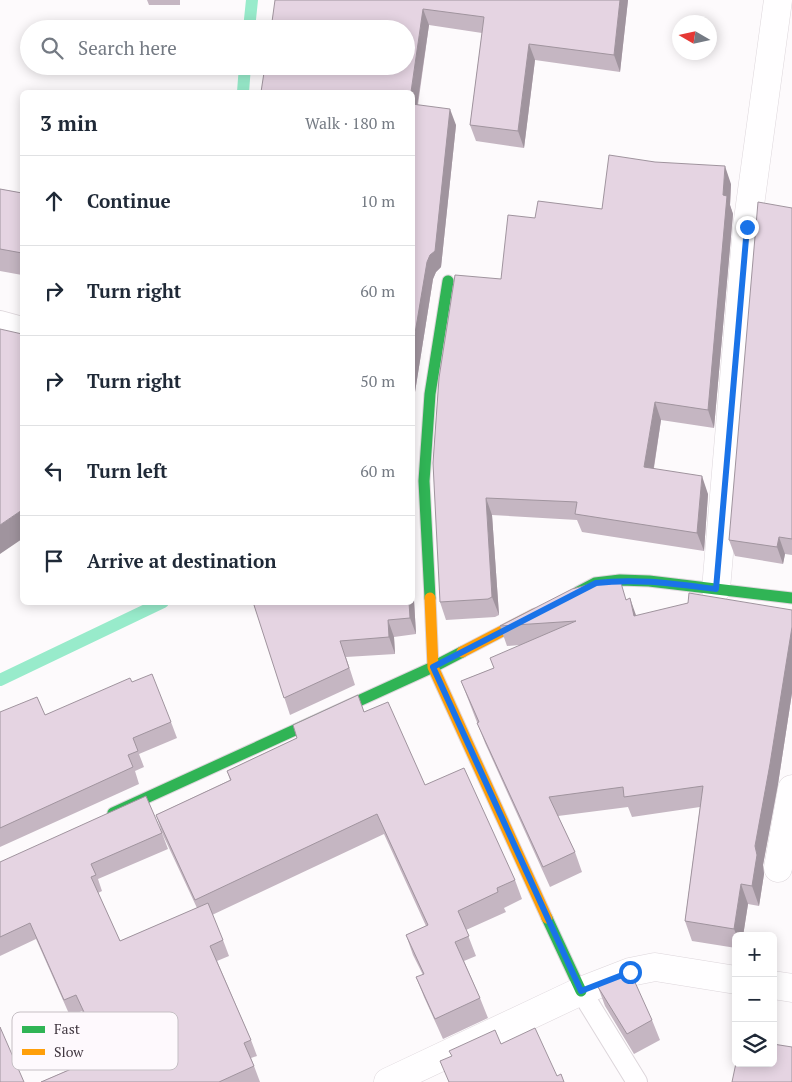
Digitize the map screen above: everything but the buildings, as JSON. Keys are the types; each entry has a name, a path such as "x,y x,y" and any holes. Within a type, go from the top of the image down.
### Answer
{"street":[{"path":"716,589 747,227 778,0"},
{"path":"448,281 430,394 424,480 433,667 581,991"},
{"path":"570,596 596,583 620,580 649,580 792,598"},
{"path":"99,819 433,667 544,610"},
{"path":"778,868 792,789"},
{"path":"388,1082 581,991 630,972 654,967 732,979"},
{"path":"777,986 792,988"}],"lane":[{"path":"0,321 20,326"},
{"path":"581,991 637,1082"}],"waterway":[{"path":"250,20 252,0"},
{"path":"243,90 244,75"},
{"path":"0,680 157,605"}],"traffic: fast":[{"path":"430,598 424,481 430,394 448,281"},
{"path":"578,592 595,583 620,580 649,581 792,598"},
{"path":"113,813 462,652"},
{"path":"547,918 581,991"}],"traffic: slow":[{"path":"430,598 433,667 547,918"},
{"path":"462,652 535,614"}],"route":[{"path":"630,972 581,991 433,667 596,583 620,580 649,580 716,589 747,227"}]}
